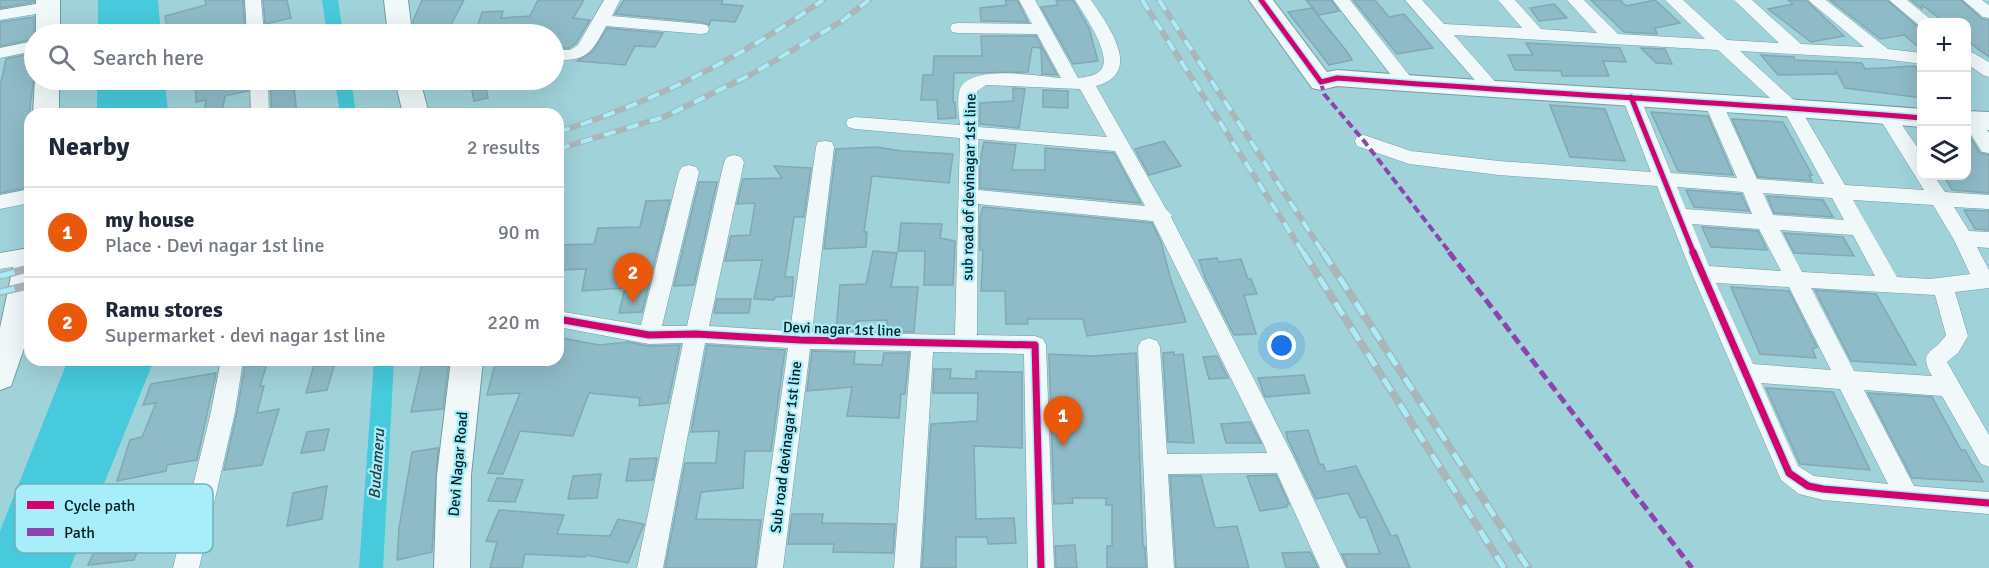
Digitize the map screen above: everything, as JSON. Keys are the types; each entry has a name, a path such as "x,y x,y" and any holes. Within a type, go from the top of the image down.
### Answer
{"street":[{"path":"253,0 255,24"},
{"path":"396,0 399,24"},
{"path":"564,54 580,52 612,0"},
{"path":"1028,0 1042,29 1122,145 1162,215 1285,463 1333,568"},
{"path":"1079,84 1104,77 1112,67 1114,60 1111,46 1083,0"},
{"path":"1261,0 1321,82 1337,78 1493,90 1791,107 1917,118"},
{"path":"1341,0 1407,84"},
{"path":"1413,0 1493,90"},
{"path":"1506,0 1536,34"},
{"path":"1575,0 1612,38"},
{"path":"1673,0 1791,107 1891,285"},
{"path":"1742,0 1795,48"},
{"path":"1816,0 1883,54"},
{"path":"1897,0 1921,18"},
{"path":"1971,0 1989,13"},
{"path":"0,15 48,3 48,24"},
{"path":"601,20 701,29"},
{"path":"958,27 1042,29"},
{"path":"1439,29 1795,48 1917,58"},
{"path":"0,53 24,48"},
{"name":"sub road of devinagar 1st line","path":"966,344 968,91 976,81 984,79 1079,84"},
{"path":"46,108 47,90"},
{"path":"259,90 260,108"},
{"path":"410,90 415,108"},
{"path":"1631,97 1702,274 1784,465 1798,481 1823,489 1989,503"},
{"path":"1713,102 1766,222 1907,496"},
{"path":"1887,116 1917,162"},
{"path":"1976,121 1989,147"},
{"path":"855,123 1122,145"},
{"path":"1364,141 1395,153 1423,159 1499,168 1665,180 1749,183 1989,202"},
{"name":"Sub road devinagar 1st line","path":"770,568 825,147"},
{"path":"650,568 696,334 734,162"},
{"path":"564,320 649,335 689,172"},
{"path":"1702,274 1891,285 1943,286 1986,280 1928,180"},
{"path":"968,196 1162,215"},
{"path":"0,202 24,197"},
{"path":"1679,216 1858,228"},
{"path":"1963,238 1989,240"},
{"path":"0,261 24,258"},
{"path":"1943,286 1957,336 1950,347 1936,358 1936,364 1989,457"},
{"path":"1,370 20,313 24,291"},
{"name":"Devi nagar 1st line","path":"649,335 696,334 800,340 1035,345 1041,568"},
{"path":"908,568 923,343"},
{"path":"1149,347 1161,568"},
{"path":"206,484 231,366"},
{"name":"Devi Nagar Road","path":"452,568 454,475 466,366"},
{"path":"1745,373 1949,387"},
{"path":"1155,464 1285,463"},
{"path":"186,568 190,553"}],"water":[{"path":"98,0 158,0 160,24 98,24"},
{"path":"97,90 166,90 167,108 97,108"},
{"path":"66,366 152,366 104,484 19,484"},
{"path":"15,493 15,553 76,553 70,568 0,568 0,531"}],"building":[{"path":"0,0 34,0 34,2 0,8"},
{"path":"205,0 243,0 244,24 166,24 165,16 206,5"},
{"path":"263,0 287,0 291,18 265,24"},
{"path":"422,0 464,0 451,24 413,24"},
{"path":"538,0 584,0 573,18 590,20 576,43 569,48 564,48 564,24 478,24 482,12 503,11 501,18 530,16"},
{"path":"624,0 723,0 721,4 743,6 735,22 711,20 709,25 701,22 615,14"},
{"path":"1005,0 1017,0 1028,22 981,21 980,8 1007,5"},
{"path":"1056,0 1073,0 1089,28 1098,61 1073,64 1041,7 1058,5"},
{"path":"1306,0 1331,0 1339,11 1319,15"},
{"path":"1353,0 1375,0 1389,17 1404,14 1433,48 1397,54"},
{"path":"1591,0 1620,0 1626,6 1655,0 1680,23 1655,28 1657,34 1624,32"},
{"path":"1788,0 1806,0 1844,36 1811,42 1768,9 1793,4"},
{"path":"1830,0 1887,0 1917,26 1917,46 1904,35 1880,39"},
{"path":"1911,0 1961,0 1982,19 1989,20 1989,57 1971,44 1971,18 1939,18 1922,5 1922,9"},
{"path":"1554,4 1567,18 1539,21 1530,8"},
{"path":"1312,8 1352,60 1329,65 1288,12"},
{"path":"34,17 34,24 24,24 24,41 0,46 0,22"},
{"path":"607,28 663,33 655,47 635,46 625,65 577,61 593,51"},
{"path":"981,36 1036,36 1057,75 1042,74 1041,48 1032,47 1028,72 954,73 953,102 955,102 956,118 938,119 937,100 921,100 923,75 933,75 934,56 982,56"},
{"path":"1526,43 1620,48 1626,62 1603,61 1609,76 1562,76 1561,71 1515,70 1508,55 1533,55"},
{"path":"1641,48 1665,49 1672,64 1656,63"},
{"path":"24,55 24,90 32,90 30,108 24,108 24,188 0,193 0,86 6,59"},
{"path":"1761,55 1794,57 1795,60 1862,63 1865,69 1915,66 1917,69 1917,97 1845,88 1836,71 1836,74 1778,75"},
{"path":"1013,88 1025,89 1019,128 980,124 980,103 1013,101"},
{"path":"195,90 248,90 225,96 223,108 205,108 206,100 196,102"},
{"path":"271,90 294,90 296,108 272,108"},
{"path":"472,90 486,90 488,98 474,101"},
{"path":"1043,90 1068,91 1068,108 1043,107"},
{"path":"1550,105 1605,109 1625,161 1570,157"},
{"path":"1651,112 1708,116 1733,175 1678,171"},
{"path":"1732,119 1783,122 1812,175 1809,175 1812,181 1758,177"},
{"path":"1971,138 1980,153 1989,155 1989,193 1952,190 1946,180 1971,180"},
{"path":"1164,141 1181,166 1149,175 1135,149"},
{"path":"984,142 1016,145 1012,170 1045,170 1045,148 1114,153 1141,203 980,188 980,161"},
{"path":"876,147 953,154 949,183 872,176 864,232 867,232 866,247 824,249 836,149"},
{"path":"774,166 811,168 804,217 794,217 785,277 793,277 792,296 775,297 774,300 754,299 762,260 725,261 731,236 750,235 755,203 737,204 743,179 782,178"},
{"path":"699,182 717,182 694,285 674,286"},
{"path":"1686,190 1741,194 1749,211 1694,207"},
{"path":"1767,196 1823,200 1833,217 1774,213"},
{"path":"670,200 642,312 619,313 625,288 582,291 586,269 564,270 564,245 594,244 598,228 640,227 646,201"},
{"path":"983,207 1152,223 1161,242 1186,322 1087,336 1083,319 1027,319 1028,324 1006,324 1005,291 981,291 983,250 980,250 980,217"},
{"path":"1964,210 1989,211 1989,230 1975,229"},
{"path":"901,223 942,224 940,238 955,241 953,285 924,285 925,251 898,251"},
{"path":"1702,227 1758,231 1767,250 1711,247"},
{"path":"1784,233 1843,237 1854,256 1794,253"},
{"path":"873,251 897,253 891,287 918,287 914,332 887,331 887,320 856,321 856,331 836,330 840,285 866,284"},
{"path":"1217,258 1219,262 1241,259 1248,279 1251,279 1257,294 1244,295 1256,334 1234,335 1205,278 1199,260"},
{"path":"1731,287 1789,291 1817,347 1812,349 1816,358 1760,354"},
{"path":"1815,290 1876,294 1916,365 1851,361"},
{"path":"717,299 751,299 749,313 714,313"},
{"path":"564,338 599,345 628,342 649,346 680,345 668,403 639,406 640,398 589,393 573,436 520,431 503,474 488,473 520,393 487,395 494,366 564,366"},
{"path":"707,345 785,350 771,451 745,451 743,488 701,492 696,519 761,520 755,568 665,568 685,463 716,463 719,431 691,432"},
{"path":"812,351 855,352 854,364 882,365 884,353 909,353 905,394 901,394 899,418 847,416 852,387 807,391"},
{"path":"1174,352 1174,355 1183,354 1194,443 1168,442 1163,353"},
{"path":"1136,353 1143,547 1145,547 1146,568 1107,568 1107,546 1112,546 1112,505 1106,505 1106,498 1072,498 1073,503 1054,504 1049,354 1091,356"},
{"path":"1217,356 1228,378 1209,379 1203,357"},
{"path":"245,366 266,366 260,386 264,386 257,413 279,409 262,465 224,470"},
{"path":"314,366 334,366 327,390 306,393"},
{"path":"422,366 448,366 443,409 411,412"},
{"path":"934,369 951,369 950,378 976,379 976,371 1022,372 1022,448 974,446 976,519 1014,518 1016,543 988,544 987,537 956,537 956,568 922,568 931,424 977,421 978,393 933,393"},
{"path":"216,373 197,460 167,465 166,471 117,481 130,440 142,437 156,403 143,405 151,384"},
{"path":"1304,375 1310,393 1265,397 1258,378"},
{"path":"1766,388 1833,392 1870,470 1800,464"},
{"path":"1868,393 1932,397 1961,450 1965,450 1983,482 1912,478"},
{"path":"1250,422 1261,443 1226,443 1221,424"},
{"path":"329,429 324,450 301,453 307,432"},
{"path":"1308,430 1320,465 1323,464 1326,472 1356,466 1391,536 1397,535 1410,568 1348,568 1342,554 1380,554 1366,517 1360,518 1348,493 1316,499 1286,432"},
{"path":"438,448 432,552 397,560 399,528 412,452"},
{"path":"657,458 653,480 626,481 630,459"},
{"path":"601,474 597,498 568,499 573,476"},
{"path":"1276,475 1289,504 1286,505 1287,507 1260,511 1247,476"},
{"path":"1170,476 1201,476 1215,528 1237,526 1249,568 1176,568"},
{"path":"497,478 523,480 515,502 488,501"},
{"path":"327,486 322,519 287,526 293,493"},
{"path":"499,510 564,515 557,534 610,536 618,519 644,524 628,563 586,555 585,557 525,554 522,568 490,568 497,542 486,541"},
{"path":"792,514 823,514 822,523 895,524 893,553 833,552 834,544 788,544"},
{"path":"1075,545 1077,568 1056,568 1055,546"},
{"path":"1310,552 1318,568 1286,568 1282,553"},
{"path":"94,553 137,553 134,560 88,565"}],"waterway":[{"name":"Budameru","path":"330,0 334,24"},
{"name":"Budameru","path":"344,90 347,108"},
{"name":"Budameru","path":"371,568 384,366"}],"railway":[{"path":"564,130 628,107 695,76 760,41 823,0"},
{"path":"564,147 664,117 752,74 842,21 869,0"},
{"path":"1142,0 1304,254"},
{"path":"1159,0 1324,254"},
{"path":"1303,252 1504,568"},
{"path":"1323,252 1528,568"},
{"path":"0,276 24,270"},
{"path":"0,292 24,286"}],"marked path":[{"path":"1321,82 1324,94 1364,141 1692,568"}],"cycle path":[{"path":"1261,0 1321,82 1337,78 1493,90 1791,107 1917,118"},
{"path":"1631,97 1702,274 1789,473 1808,486 1823,489 1989,503"},
{"path":"564,320 649,335 696,334 800,340 1035,345 1041,568"}],"place":[{"name":"Ramu stores","path":"633,303"},
{"name":"my house","path":"1063,446"}]}
